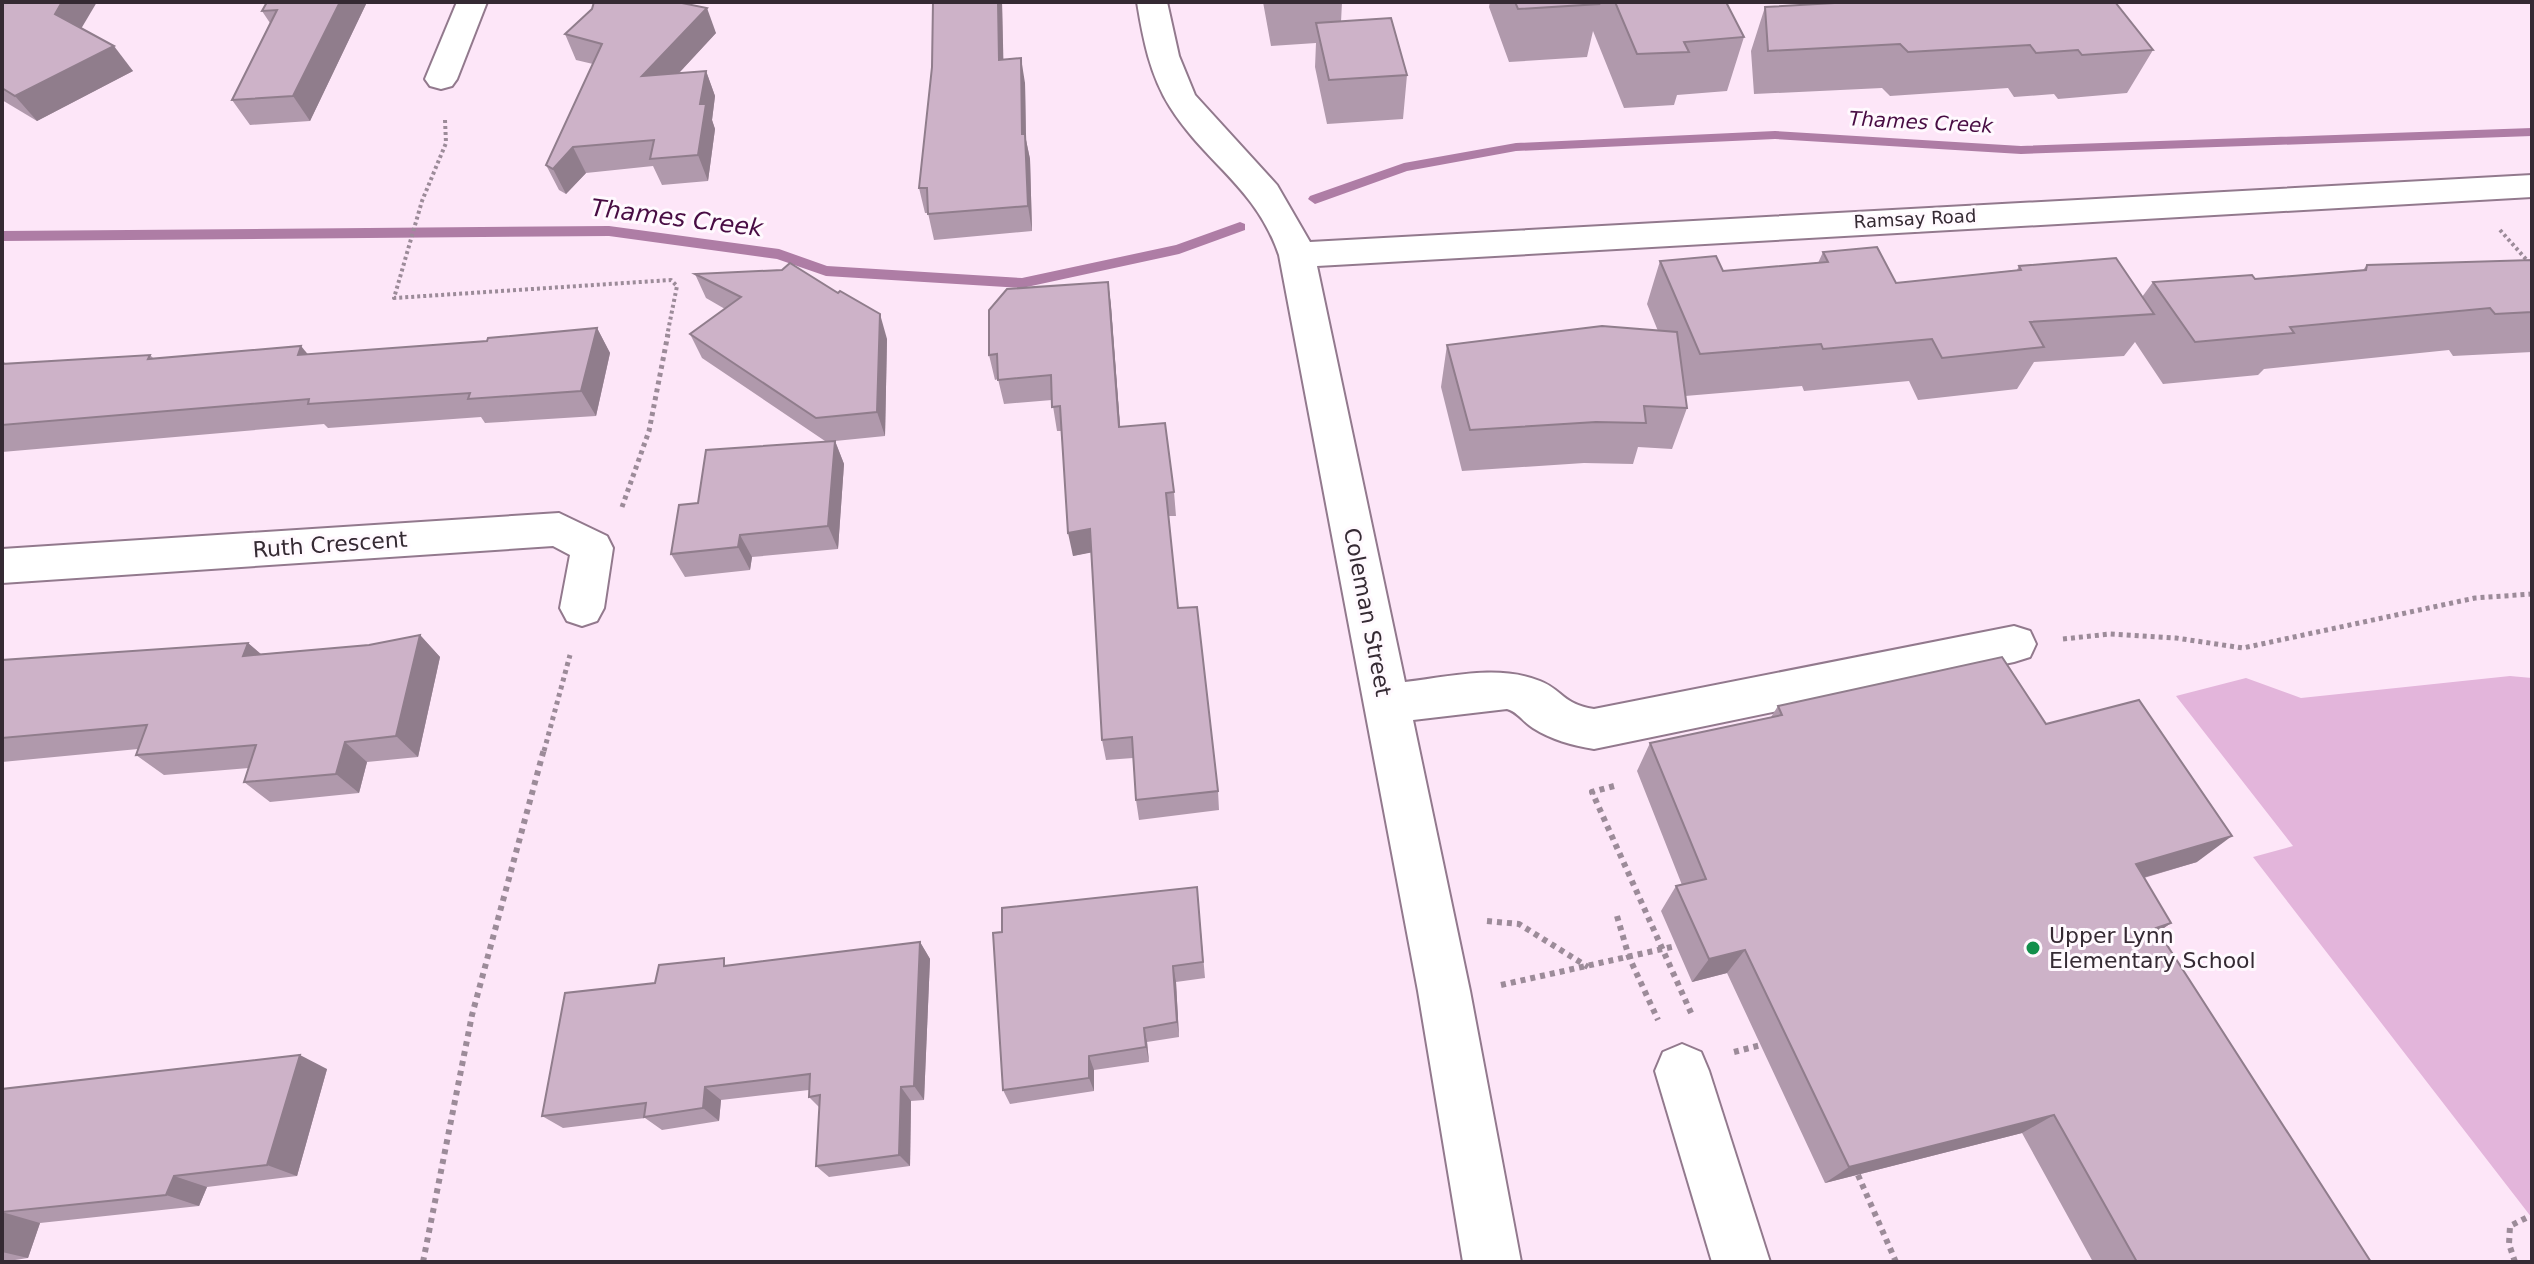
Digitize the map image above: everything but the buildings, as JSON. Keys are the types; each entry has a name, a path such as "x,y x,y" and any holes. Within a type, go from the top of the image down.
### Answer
{"street":[{"path":"441,79 472,2"},
{"name":"Coleman Street","path":"1152,2 1159,43 1169,75 1186,106 1258,185 1288,230 1297,255 1444,991 1492,1262"},
{"name":"Ramsay Road","path":"1297,255 2532,186"},
{"name":"Ruth Crescent","path":"2,566 559,529 592,548"},
{"path":"582,608 592,548"},
{"path":"1387,703 1507,690 1529,696 1546,712 1569,725 1594,729 2014,644"},
{"path":"1703,1063 1741,1262"}],"path":[{"path":"441,79 446,143 422,201 394,298 654,279 671,280 677,286 649,431 623,506 592,548"},
{"path":"2014,644 2110,634 2176,638 2243,648 2475,598 2532,594"},
{"path":"423,1262 472,1015 552,730 582,608"},
{"path":"1614,786 1592,792 1693,1017"},
{"path":"1617,916 1629,957 1703,1063 1761,1045"},
{"path":"1485,921 1519,924 1589,967"},
{"path":"1444,991 1528,981 1676,946"},
{"path":"1858,1175 1896,1262"},
{"path":"2515,1262 2509,1244 2510,1226 2530,1216"}],"shaded area":[{"path":"2510,676 2532,678 2532,1218 2253,857 2293,846 2176,696 2246,678 2301,698"}],"waterway":[{"name":"Thames Creek","path":"1315,199 1404,167 1516,147 1775,135 2021,150 2532,132"},
{"name":"Thames Creek","path":"2,236 609,231 779,254 826,271 1022,283 1179,249 1240,227"}],"place":[{"name":"Upper Lynn Elementary School","path":"2033,948"}]}
